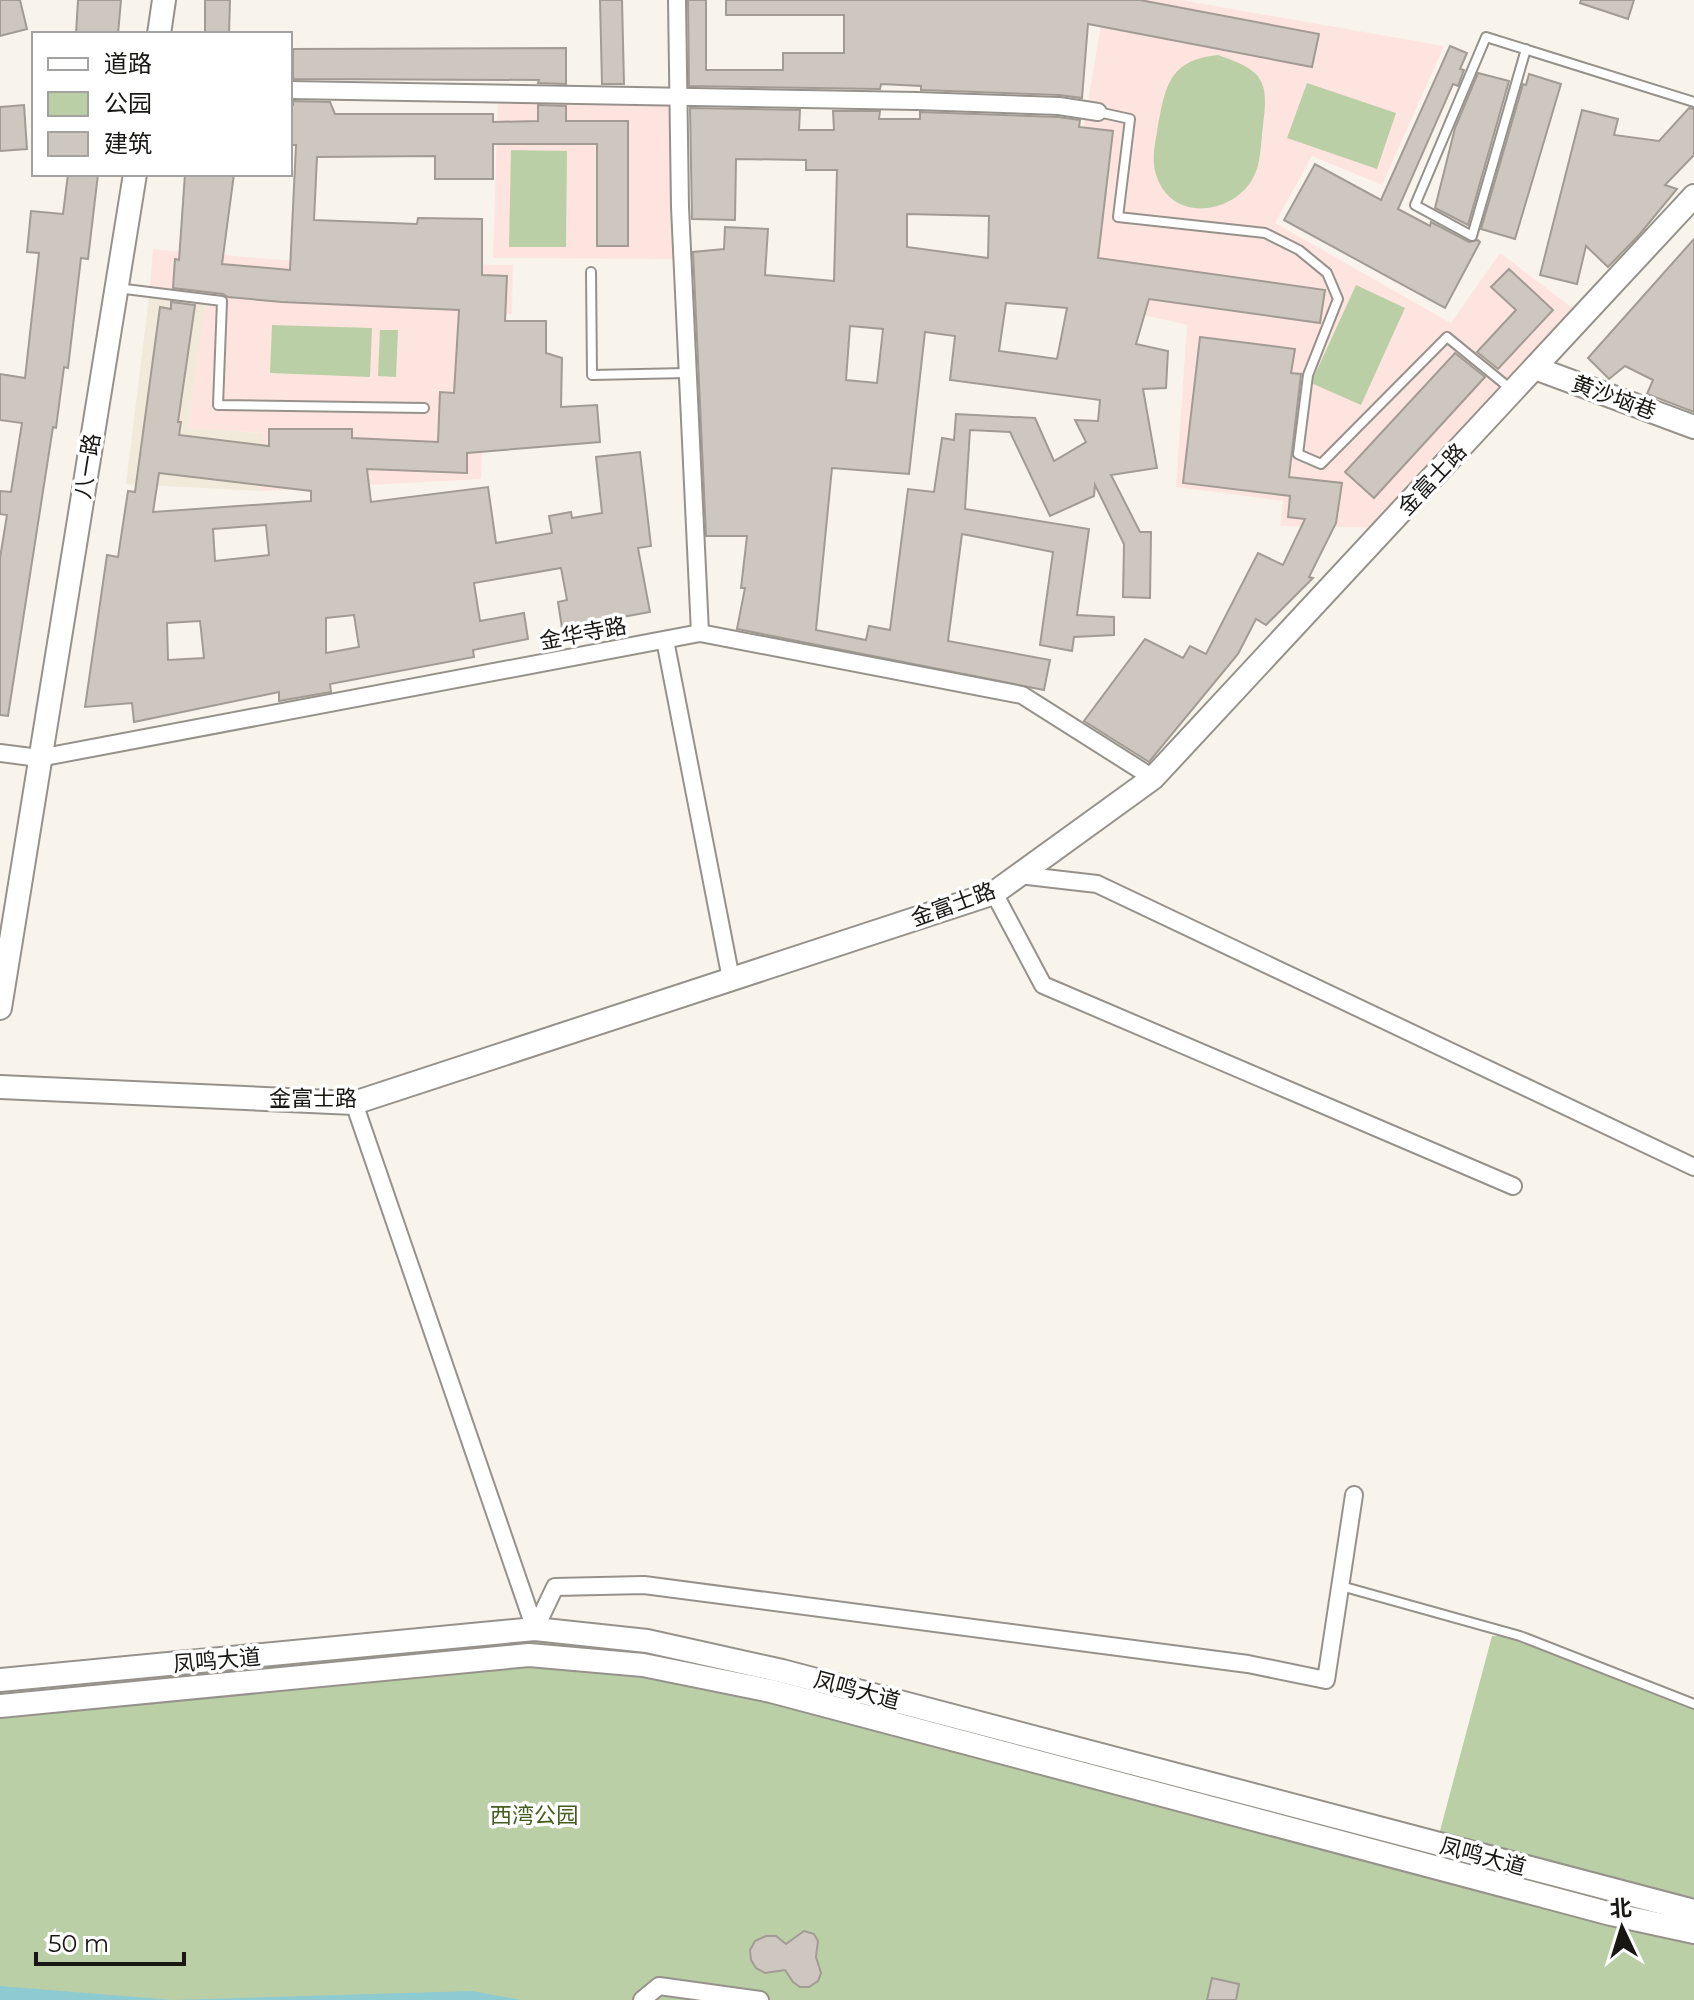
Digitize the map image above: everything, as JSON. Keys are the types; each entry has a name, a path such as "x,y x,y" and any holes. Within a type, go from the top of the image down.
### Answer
{"main road":[{"path":"159,32 164,0"},
{"name":"八一路","path":"0,1008 135,176"},
{"name":"金富士路","path":"0,1087 354,1103 994,893 1153,778 1694,196"},
{"name":"黄沙垴巷","path":"1535,368 1694,427"},
{"name":"凤鸣大道","path":"0,1680 535,1629 647,1641 782,1671 1694,1911"},
{"name":"凤鸣大道","path":"0,1706 529,1655 643,1665 771,1691 1611,1914 1694,1932"}],"street":[{"path":"677,0 680,207 700,633"},
{"path":"292,90 916,101 1059,106 1098,112"},
{"name":"金华寺路","path":"0,753 39,758 700,633 1022,695 1153,778"},
{"path":"665,640 731,979"},
{"path":"1019,875 1097,884 1694,1167"},
{"path":"994,893 1043,985 1513,1186"},
{"path":"354,1103 535,1629"},
{"path":"535,1629 555,1587 644,1585 1248,1664 1326,1680 1354,1495"},
{"path":"642,2000 659,1986 760,2000"}],"lane":[{"path":"1526,49 1472,236 1415,205 1486,37 1526,49 1694,102"},
{"path":"1098,112 1130,119 1118,217 1265,233 1299,250 1327,273 1338,299 1308,375 1298,454 1321,464 1447,337 1513,391"},
{"path":"591,272 592,375 688,373"},
{"path":"117,288 222,301 218,405 424,408"},
{"path":"1340,1586 1520,1636 1694,1704"}],"shaded area":[{"path":"1105,0 1181,0 1444,46 1382,185 1312,156 1275,223 1451,323 1500,253 1583,316 1386,528 1280,526 1283,501 1176,487 1187,325 1096,304 1062,256"},
{"path":"498,95 679,99 682,259 493,258"},
{"path":"153,249 282,260 513,265 512,314 486,317 481,479 259,491 262,433 188,428 205,305 149,297"},
{"path":"149,297 206,304 188,428 263,433 259,491 126,484"}],"green space":[{"path":"1218,55 1253,71 1263,86 1265,110 1260,157 1255,174 1235,198 1222,205 1192,208 1178,203 1167,194 1158,180 1154,162 1156,138 1171,79 1188,63"},
{"path":"1307,83 1396,113 1377,169 1287,138"},
{"path":"511,150 567,151 566,247 509,247"},
{"path":"1356,285 1405,308 1361,405 1311,383"},
{"path":"272,325 372,328 370,377 270,373"},
{"path":"380,330 398,330 396,377 378,376"},
{"name":"西湾公园","path":"535,1629 647,1641 1437,1842 1492,1636 1520,1636 1694,1704 1694,2000 0,2000 0,1680"}],"water":[{"path":"0,1986 173,2000 0,2000"},
{"path":"472,1991 521,2000 173,2000"}],"building":[{"path":"0,0 20,0 27,29 0,36"},
{"path":"78,0 121,0 118,32 76,32"},
{"path":"205,0 230,0 229,32 205,32"},
{"path":"600,0 622,0 624,84 602,84"},
{"path":"688,0 706,0 706,70 783,70 783,53 844,53 844,15 726,15 726,0 1140,0 1319,34 1312,67 1088,24 1082,98 921,90 921,86 881,84 880,89 689,86"},
{"path":"1581,0 1634,0 1628,19 1580,3"},
{"path":"1450,46 1467,53 1460,69 1464,70 1458,86 1453,84 1398,209 1469,242 1480,242 1445,308 1284,220 1315,164 1381,200"},
{"path":"566,48 566,84 538,83 539,80 293,79 293,49"},
{"path":"1478,73 1509,81 1468,225 1435,208 1455,128"},
{"path":"1529,74 1561,84 1515,239 1481,229 1523,84 1526,85"},
{"path":"293,101 330,102 335,114 493,114 493,122 538,121 538,105 566,106 566,121 628,121 628,246 597,246 597,144 493,144 493,179 435,179 435,156 317,157 314,220 417,224 418,218 482,219 482,275 507,276 505,321 546,321 546,353 562,358 561,407 597,405 600,442 467,453 467,473 367,469 371,502 488,487 496,543 552,533 549,516 571,512 572,518 602,513 596,457 640,452 651,546 638,548 650,612 562,628 558,602 567,600 561,568 474,583 480,621 524,613 528,639 473,650 474,657 330,684 331,692 279,701 279,692 134,722 132,703 85,707 107,555 118,557 128,491 135,492 160,307 171,309 171,302 195,305 178,422 181,422 179,435 269,446 269,429 352,429 352,438 438,442 440,392 454,393 459,310 282,302 173,288 175,259 179,260 185,176 234,176 222,264 290,270 296,145 292,145","holes":["159,473 311,491 311,501 153,512","266,525 269,555 215,561 213,529","354,615 359,647 326,653 326,618","200,621 204,658 168,660 167,623"]},
{"path":"24,105 27,149 0,151 0,107"},
{"path":"690,108 800,110 799,130 834,130 833,111 880,111 879,119 920,119 920,112 1058,117 1080,120 1079,127 1113,131 1098,258 1325,290 1320,323 1149,299 1136,344 1168,351 1166,388 1143,389 1157,468 1111,475 1140,532 1151,532 1150,598 1123,597 1124,544 1095,485 1094,496 1050,516 1010,432 970,430 965,509 1089,529 1077,615 1114,617 1114,635 1074,637 1072,651 1040,645 1053,552 962,534 948,641 1050,660 1044,690 737,629 745,588 741,588 747,536 706,536 693,252 724,249 725,227 768,229 765,275 834,281 837,170 806,170 806,160 736,159 735,220 692,219","holes":["907,214 989,216 988,258 907,247","1006,303 1067,308 1057,359 999,351","850,326 883,329 877,383 846,380","925,332 955,336 950,380 1100,400 1098,421 1075,420 1086,442 1054,461 1035,418 956,414 954,440 942,438 934,492 908,489 890,630 869,626 866,640 816,630 832,468 909,474"]},
{"path":"1689,108 1694,109 1694,155 1665,185 1677,189 1639,235 1608,267 1586,246 1577,284 1540,275 1582,110 1618,119 1614,135 1659,141"},
{"path":"68,176 98,176 88,259 81,258 68,368 64,367 56,428 53,427 8,716 0,715 0,558 7,515 0,514 0,491 11,492 22,423 0,420 0,374 25,378 39,253 27,252 31,211 63,214"},
{"path":"1694,239 1694,412 1647,394 1653,380 1625,366 1609,379 1588,358"},
{"path":"1509,269 1553,310 1498,369 1477,352 1516,310 1491,287"},
{"path":"1200,337 1295,349 1291,373 1301,374 1289,477 1342,483 1336,523 1309,577 1313,578 1266,625 1256,619 1238,654 1149,762 1084,721 1145,639 1183,658 1190,646 1206,654 1258,553 1283,565 1305,519 1288,517 1290,496 1183,483"},
{"path":"1455,353 1485,377 1374,498 1345,472"},
{"path":"804,1931 814,1934 818,1941 816,1957 821,1973 818,1981 809,1987 800,1987 785,1970 765,1973 756,1968 750,1950 755,1941 776,1936 786,1944"},
{"path":"1212,1978 1239,1984 1236,2000 1207,2000"}]}
